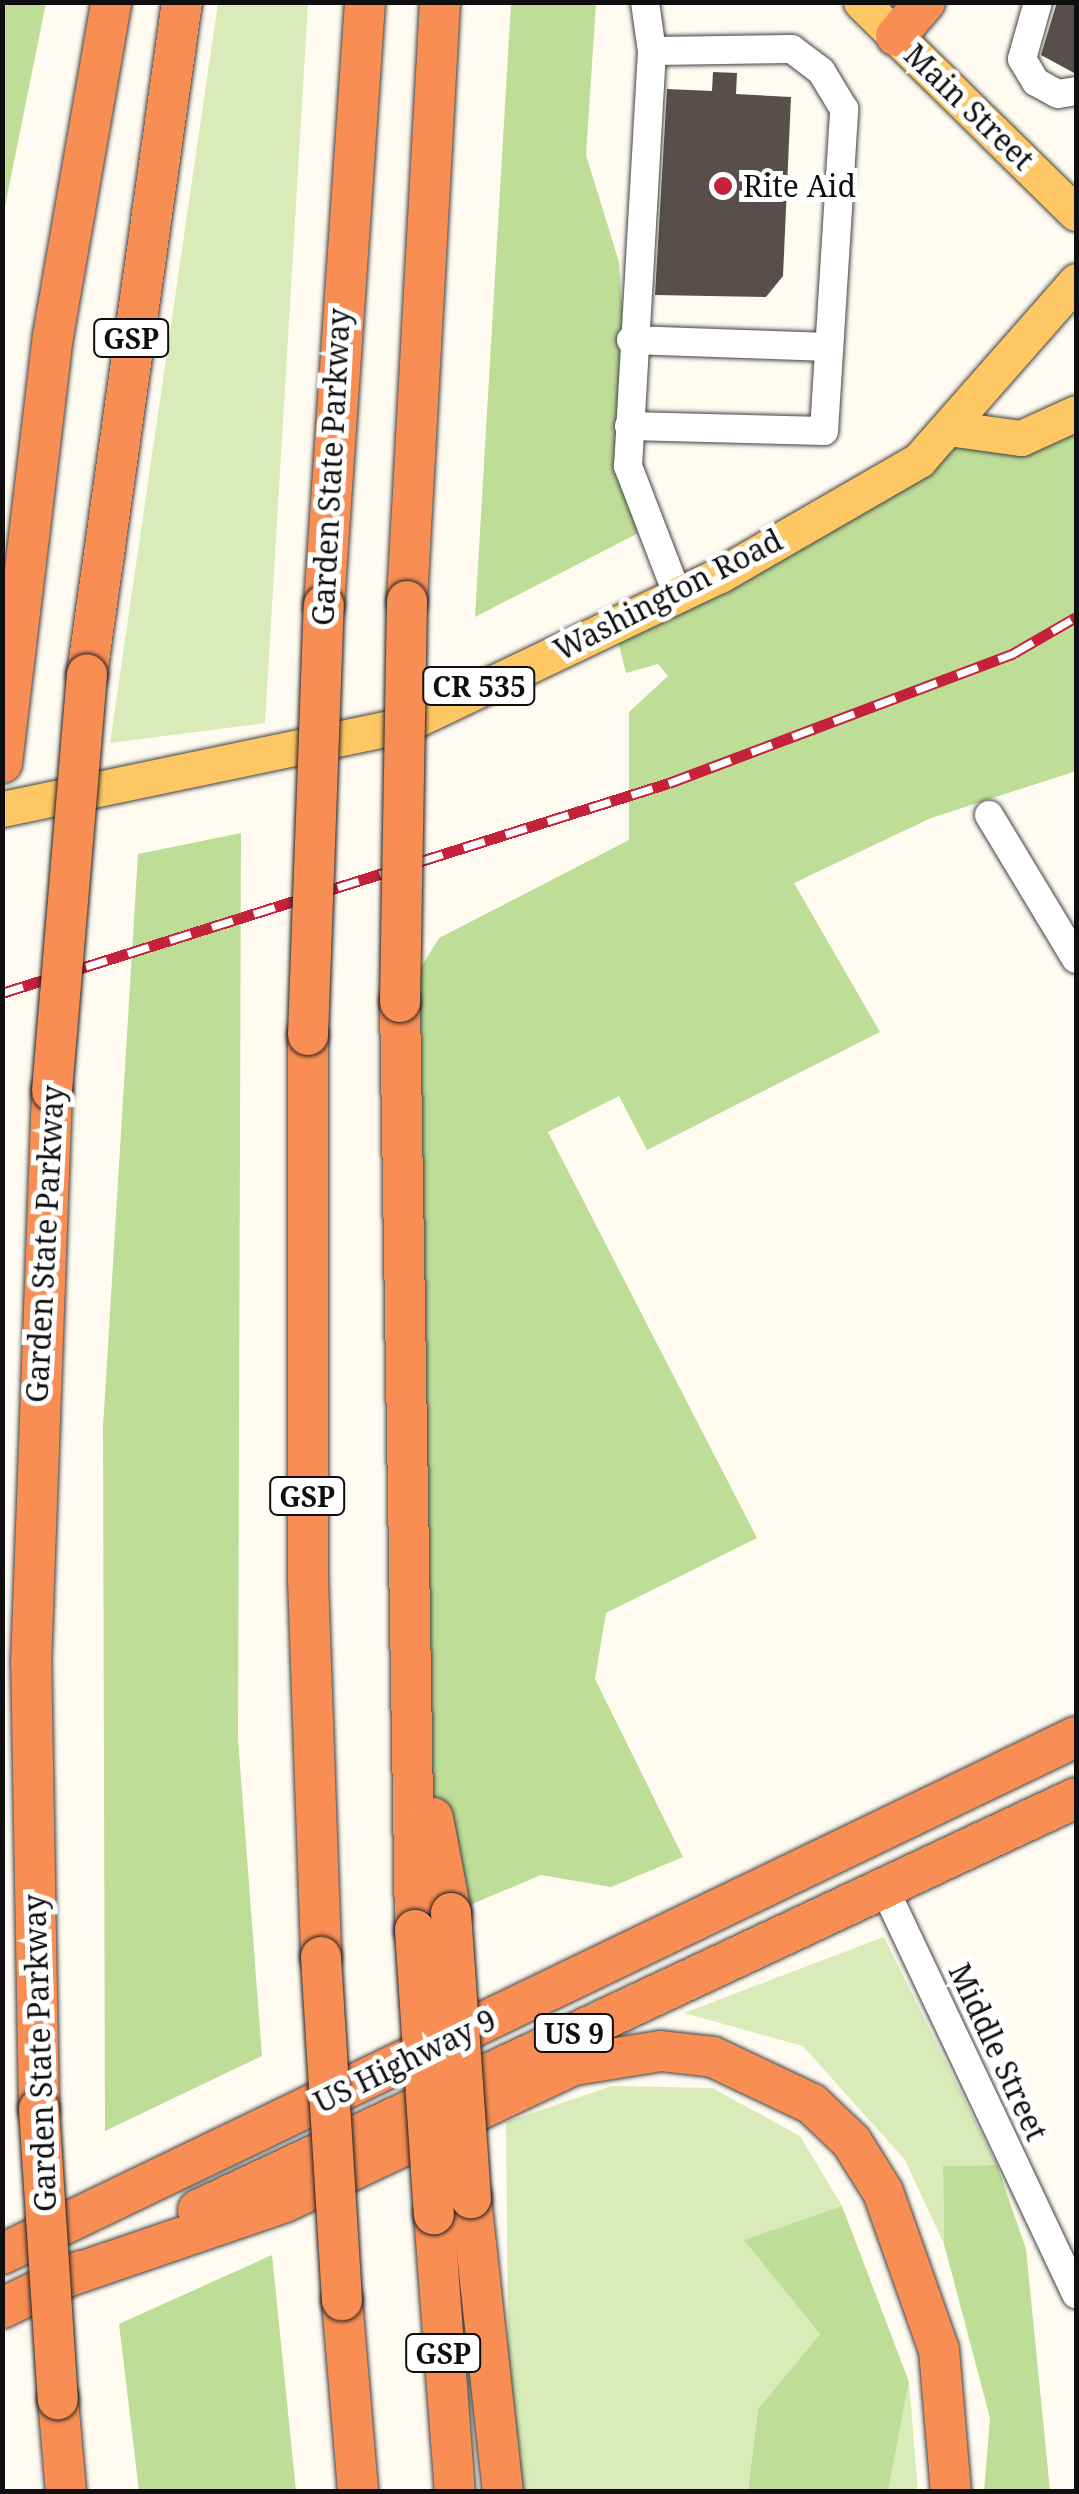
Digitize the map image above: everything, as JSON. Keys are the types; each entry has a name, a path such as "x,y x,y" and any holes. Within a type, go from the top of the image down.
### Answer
{"highway":[{"name":"GSP","path":"2,763 52,336 111,2"},
{"name":"Garden State Parkway","path":"66,2492 39,2109 31,1681 52,1091 86,674 182,2"},
{"name":"Garden State Parkway","path":"358,2492 321,1957 308,1579 308,1034 324,604 365,2"},
{"name":"GSP","path":"440,2 407,601 400,1002 415,1726 415,1930 455,2492"},
{"path":"896,36 925,2"},
{"path":"2,570 52,336"},
{"path":"415,1726 451,1913 471,2198 503,2492"},
{"name":"US Highway 9","path":"2,2254 1076,1738"},
{"name":"US Highway 9","path":"2,2308 276,2170 886,1892 1076,1798"},
{"path":"74,2274 285,2202 574,2065 660,2051 713,2057 812,2104 851,2141 883,2192 939,2350 952,2492"}],"main road":[{"name":"Main Street","path":"861,2 1076,212"},
{"name":"Washington Road","path":"2,809 404,725 678,596 862,495 955,429 1076,280"},
{"path":"955,429 1021,438 1076,413"}],"street":[{"path":"645,2 652,51 631,340 628,466 678,596"},
{"path":"1038,2 1022,59 1036,82 1076,91"},
{"path":"629,426 824,432 844,108 821,71 792,49 652,51"},
{"path":"631,340 829,347"},
{"path":"990,816 1076,959"},
{"name":"Middle Street","path":"886,1892 1076,2294"}],"green space":[{"path":"2,3 46,3 3,216"},
{"path":"218,3 308,3 265,723 110,743"},
{"path":"511,3 596,3 586,155 619,262 629,404 658,523 475,617"},
{"path":"1076,413 1076,771 931,818 794,883 880,1032 647,1150 619,1096 548,1132 757,1538 606,1613 595,1679 683,1857 611,1887 541,1875 451,1913 415,1726 400,1002 439,938 629,840 629,712 668,676 658,664 626,673 614,625 955,429"},
{"path":"241,833 238,1739 262,2056 105,2131 103,1427 138,854"},
{"path":"884,1937 997,2165 943,2166 944,2244 905,2160 803,2046 684,2013"},
{"path":"612,2086 712,2088 800,2136 842,2206 745,2240 820,2334 758,2409 748,2491 521,2491 509,2450 506,2122"},
{"path":"997,2165 1026,2249 1050,2491 984,2491 990,2418 944,2244 943,2166"},
{"path":"842,2206 909,2382 888,2491 748,2491 758,2409 820,2334 744,2240"},
{"path":"272,2255 296,2491 139,2491 119,2324"},
{"path":"909,2382 918,2491 888,2491"}],"building":[{"path":"1057,2 1076,2 1076,74 1041,55"},
{"name":"Rite Aid","path":"713,72 737,73 736,94 791,97 783,276 766,297 655,295 667,89 712,91"}],"railway":[{"path":"2,993 669,783 1014,653 1076,617"}],"place":[{"name":"Rite Aid","path":"723,186"}]}
